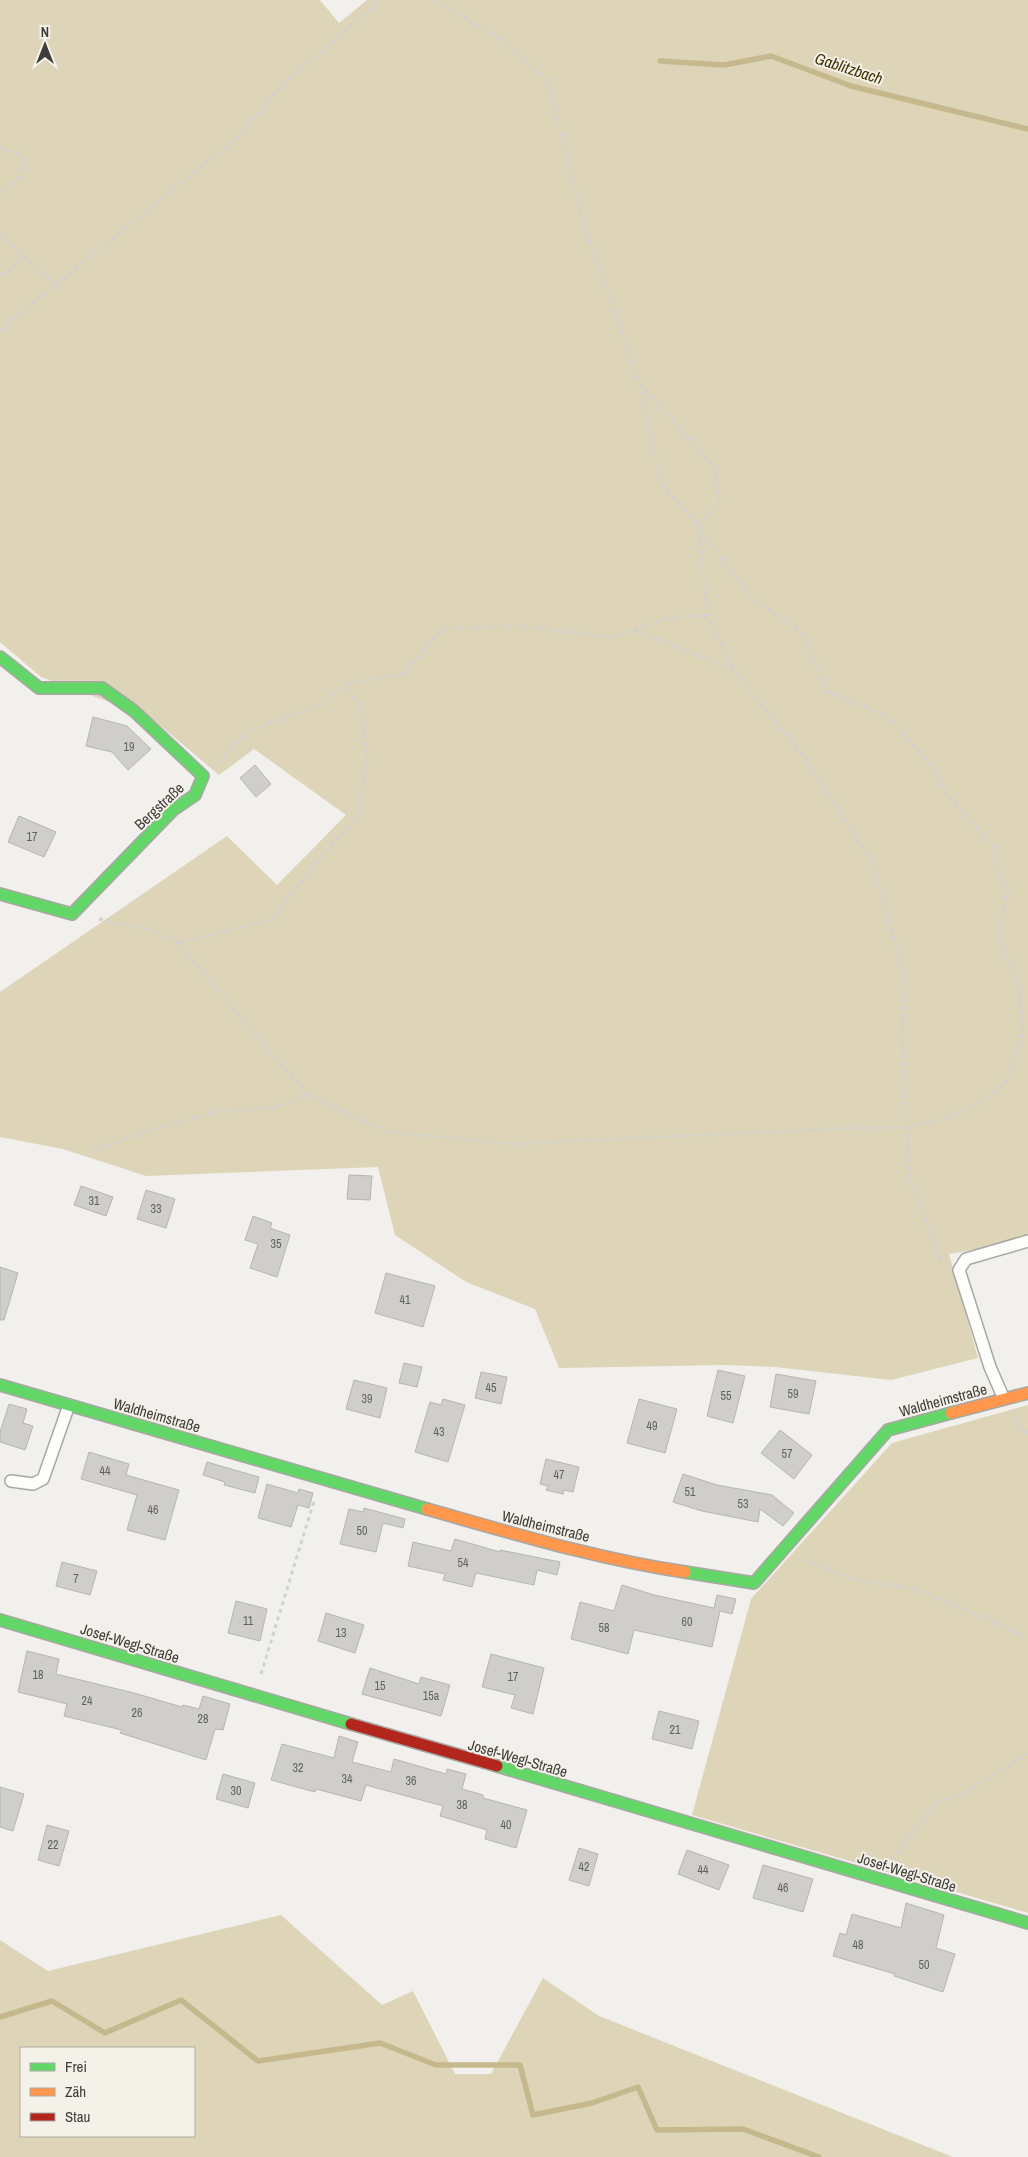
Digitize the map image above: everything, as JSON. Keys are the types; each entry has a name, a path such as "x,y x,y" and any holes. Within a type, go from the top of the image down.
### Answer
{"street":[{"name":"Bergstraße","path":"0,657 39,688 102,688 134,711 203,776 196,795 173,810 72,914"},
{"path":"0,894 72,914"},
{"name":"Waldheimstraße","path":"0,1385 540,1541 658,1568 754,1583 888,1430 1028,1393"},
{"name":"Josef-Wegl-Straße","path":"0,1620 1028,1923"}],"lane":[{"path":"1004,1400 990,1367 959,1270 966,1260 1028,1241"},
{"path":"11,1480 33,1484 43,1479 69,1405"}],"path":[{"path":"0,330 233,141 284,84 380,0"},
{"path":"72,914 148,929 177,943 308,1095 389,1132 510,1144 824,1129 907,1127 938,1120 978,1105 1004,1085 1022,1032 1019,987 998,935 1008,887 996,868 996,850 949,797 932,767 889,717 828,692 800,631 754,600 724,564 699,525 661,485 639,383 584,225 547,79 496,36 435,0"},
{"path":"0,148 26,157 17,181 0,194"},
{"path":"0,234 56,285"},
{"path":"0,275 26,257"},
{"path":"639,383 715,468 719,501 699,525 707,615 734,670 804,757 874,863 905,980 902,1036 910,1181 940,1258 959,1270"},
{"path":"203,776 248,731 321,705 347,684 404,674 442,629 516,626 613,637 667,618 707,615"},
{"path":"633,630 734,670"},
{"path":"177,943 271,920 316,862 358,818 367,758 362,713 347,684"},
{"path":"94,1152 153,1129 219,1111 273,1108 308,1095"},
{"path":"254,1696 321,1479"},
{"path":"776,1557 809,1560 856,1580 914,1589 984,1617 1028,1639"},
{"path":"876,1878 937,1802 965,1792 1028,1754"}],"shaded area":[{"path":"0,0 320,0 339,23 367,0 1028,0 1028,1240 949,1254 978,1358 891,1380 775,1367 726,1365 559,1368 535,1309 466,1282 395,1235 378,1167 146,1176 63,1149 0,1137 0,992 227,836 277,885 346,815 254,749 219,775 150,717 41,677 0,642"},
{"path":"1028,1405 1028,1913 692,1815 751,1599 892,1443"},
{"path":"281,1915 382,2005 413,1991 455,2074 491,2074 543,1978 599,2016 953,2157 0,2157 0,1940 48,1971"}],"building":[{"path":"93,717 127,726 151,749 128,770 112,752 86,746"},
{"path":"255,765 271,784 256,797 240,778"},
{"path":"19,816 56,832 44,857 8,842"},
{"path":"349,1175 372,1176 370,1200 347,1199"},
{"path":"81,1186 113,1197 106,1216 74,1205"},
{"path":"146,1190 175,1199 166,1228 137,1219"},
{"path":"253,1216 272,1223 270,1228 290,1235 277,1277 250,1268 258,1244 245,1240"},
{"path":"0,1267 18,1273 4,1320 0,1320"},
{"path":"386,1273 435,1286 423,1327 375,1313"},
{"path":"404,1363 422,1367 417,1387 399,1383"},
{"path":"718,1370 745,1376 733,1423 707,1416"},
{"path":"481,1372 507,1377 501,1404 475,1398"},
{"path":"776,1374 816,1381 809,1414 770,1407"},
{"path":"354,1380 387,1388 380,1418 346,1409"},
{"path":"443,1399 465,1405 448,1462 415,1452 430,1402 441,1405"},
{"path":"639,1399 677,1409 665,1453 627,1443"},
{"path":"9,1404 27,1409 23,1423 33,1426 25,1450 0,1442 0,1432"},
{"path":"780,1430 812,1455 794,1479 761,1453"},
{"path":"89,1452 129,1464 126,1475 179,1490 165,1540 127,1530 137,1495 81,1479"},
{"path":"546,1459 579,1467 573,1492 564,1490 563,1494 546,1490 548,1486 540,1484"},
{"path":"207,1462 259,1477 255,1493 224,1485 225,1482 203,1475"},
{"path":"683,1474 717,1485 772,1495 794,1513 783,1526 760,1509 758,1522 702,1511 673,1502"},
{"path":"267,1484 298,1493 299,1489 313,1493 309,1508 298,1505 291,1527 258,1518"},
{"path":"364,1508 405,1519 403,1528 383,1523 376,1552 340,1544 349,1509 363,1512"},
{"path":"455,1539 500,1552 500,1550 560,1562 557,1575 537,1570 534,1585 476,1573 472,1587 443,1580 445,1574 408,1566 413,1542 451,1551"},
{"path":"62,1562 97,1571 90,1595 56,1586"},
{"path":"622,1585 654,1595 714,1608 717,1595 736,1599 732,1614 720,1611 712,1647 634,1630 628,1654 571,1639 580,1602 614,1611"},
{"path":"236,1601 267,1609 260,1641 228,1633"},
{"path":"326,1613 364,1625 355,1653 318,1641"},
{"path":"27,1651 59,1659 56,1674 182,1707 183,1705 199,1709 203,1696 230,1704 223,1730 215,1729 206,1760 120,1733 122,1730 64,1716 67,1704 18,1692"},
{"path":"491,1654 544,1668 533,1714 511,1708 515,1695 482,1687"},
{"path":"370,1668 419,1684 421,1677 450,1685 441,1716 362,1694"},
{"path":"659,1711 699,1721 692,1749 652,1739"},
{"path":"339,1736 358,1742 352,1762 391,1772 394,1759 446,1774 447,1769 466,1774 462,1789 483,1795 483,1798 527,1810 516,1848 485,1839 487,1830 440,1816 443,1806 366,1785 361,1801 316,1789 315,1792 271,1780 282,1744 334,1758"},
{"path":"223,1774 255,1783 248,1808 216,1799"},
{"path":"0,1787 24,1794 13,1831 0,1827"},
{"path":"47,1825 69,1831 59,1866 38,1860"},
{"path":"579,1848 598,1854 589,1886 569,1880"},
{"path":"687,1850 729,1865 719,1890 678,1874"},
{"path":"763,1865 813,1879 803,1912 753,1898"},
{"path":"906,1903 944,1915 936,1948 955,1954 943,1992 894,1976 895,1974 833,1956 840,1933 846,1935 852,1914 901,1928"}],"waterway":[{"name":"Gablitzbach","path":"660,61 724,65 771,56 851,86 1028,129"},
{"path":"0,2017 52,2001 105,2033 181,2000 258,2061 380,2043 436,2065 520,2065 533,2115 592,2103 638,2087 657,2130 743,2129 819,2157"}],"traffic: fast":[{"path":"0,657 39,688 102,688 134,711 203,776 195,795 173,810 72,914 0,894"},
{"path":"0,1385 427,1509"},
{"path":"685,1572 754,1583 888,1430 951,1413"},
{"path":"0,1620 351,1724"},
{"path":"497,1766 1028,1923"}],"traffic: slow":[{"path":"951,1413 1028,1393"},
{"path":"427,1509 587,1553 685,1572"}],"traffic: jam":[{"path":"351,1724 497,1766"}]}
